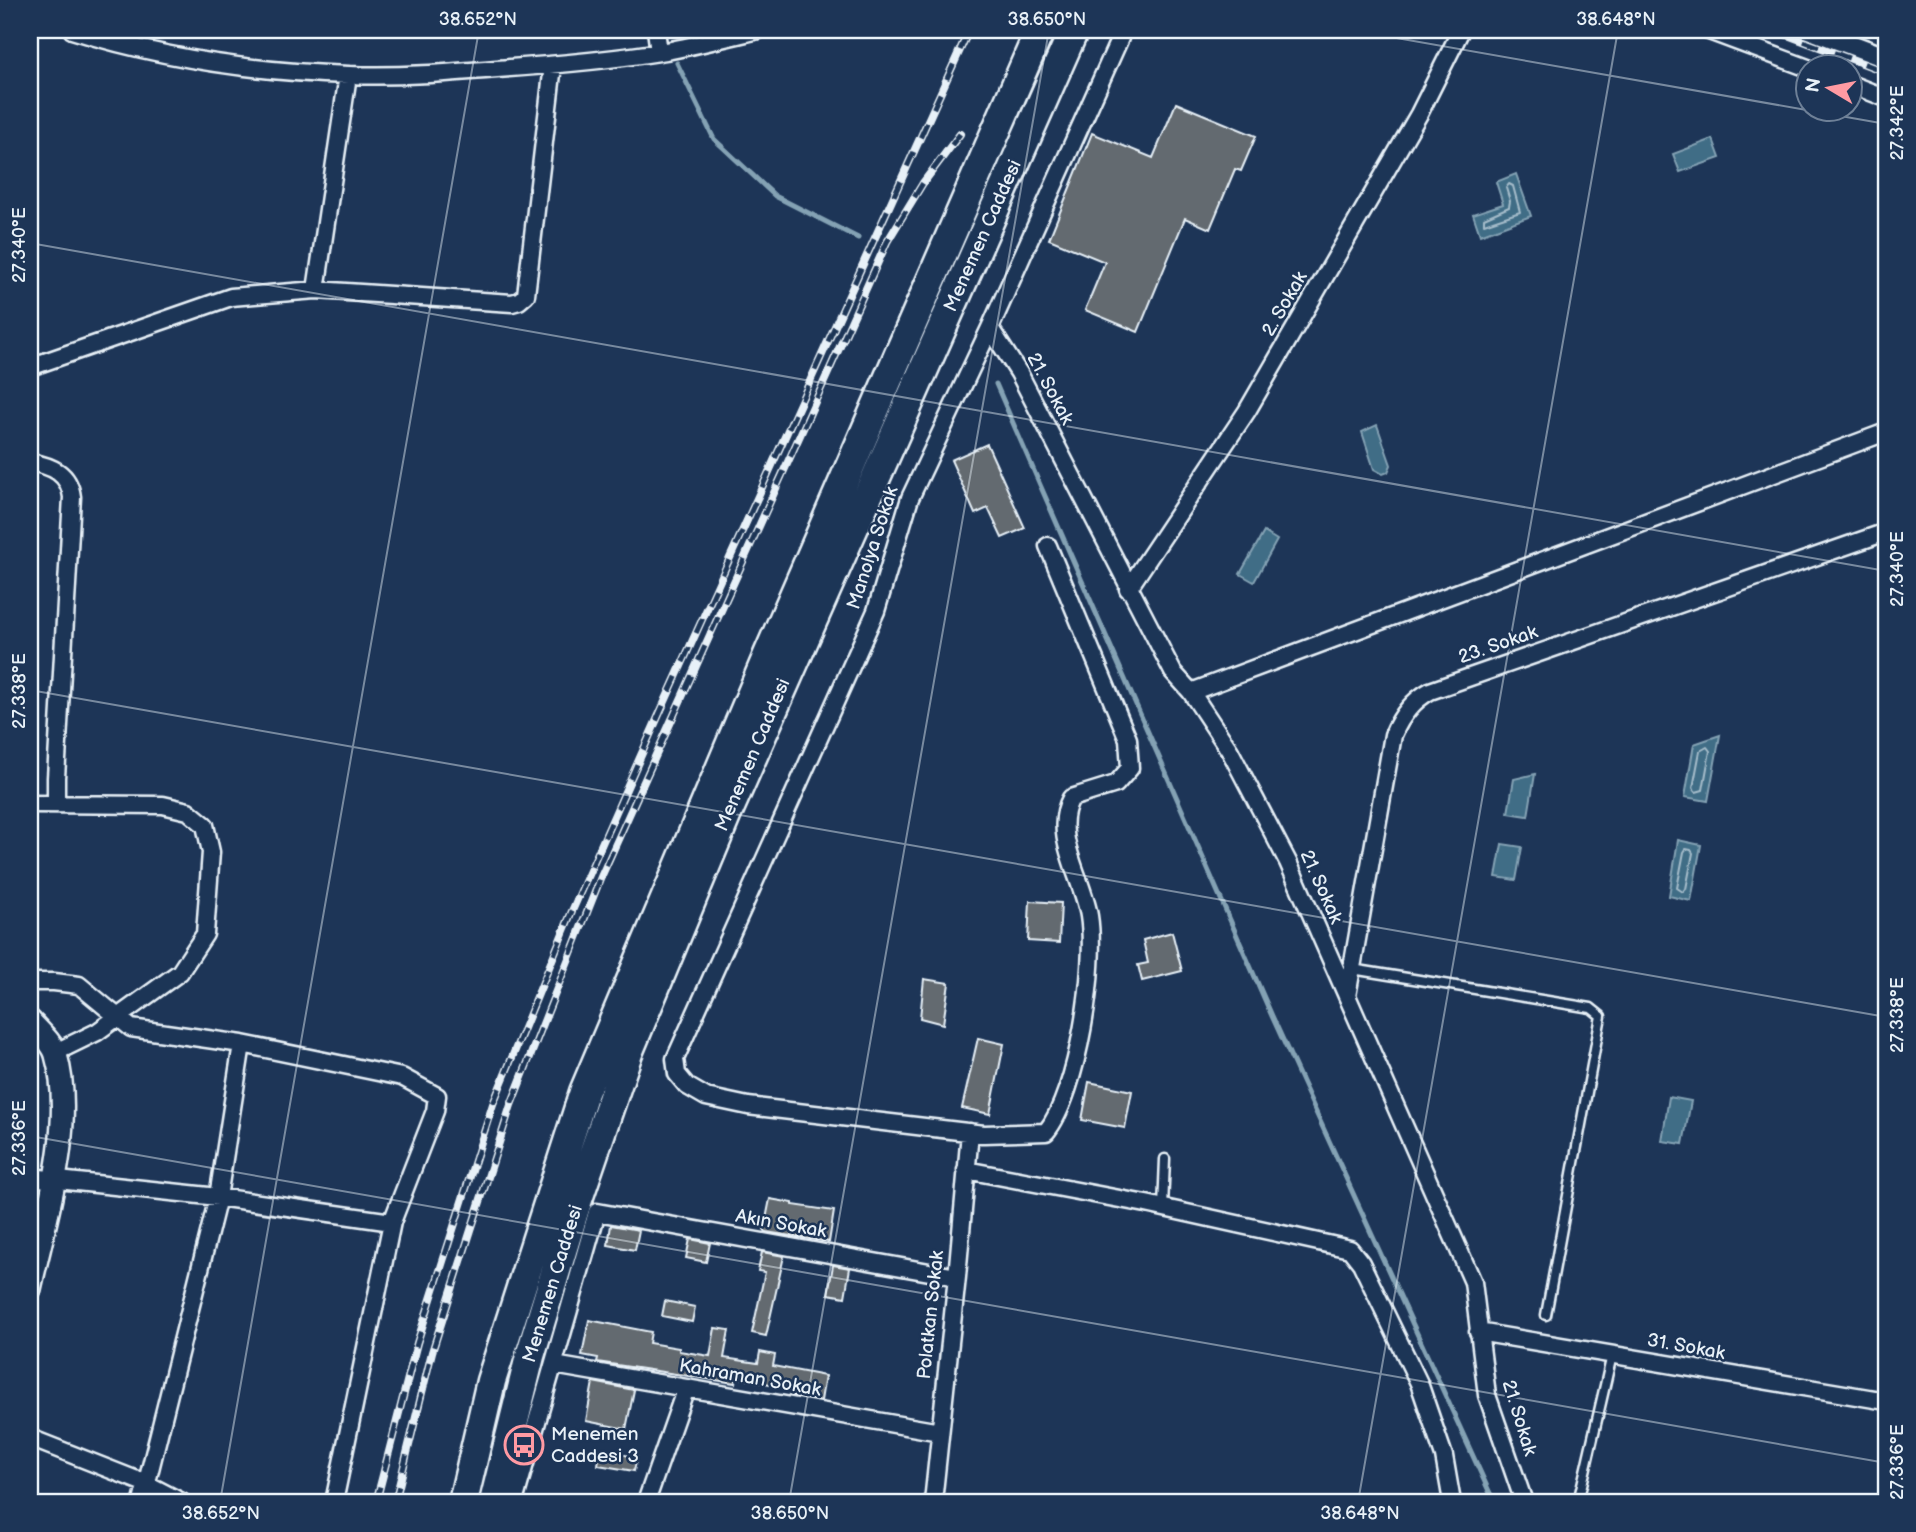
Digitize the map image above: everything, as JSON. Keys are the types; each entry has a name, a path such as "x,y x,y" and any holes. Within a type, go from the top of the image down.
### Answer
{"highway":[{"name":"Menemen Caddesi","path":"463,1502 491,1381 584,1092 768,655 1040,30"},
{"name":"Menemen Caddesi","path":"494,1502 534,1343 575,1208 628,1053 781,691 1074,30"}],"street":[{"path":"72,30 124,46 172,56 348,75 415,75 553,65 659,52 700,36 759,30"},
{"path":"656,30 659,52"},
{"name":"2. Sokak","path":"1128,589 1247,411 1419,114 1461,30"},
{"path":"1706,30 1794,63"},
{"path":"1810,30 1886,59"},
{"name":"Manolya Sokak","path":"970,1132 748,1106 706,1097 687,1086 677,1074 675,1059 876,611 910,498 990,328 1120,38"},
{"path":"30,367 231,297 316,290 519,302 526,295 553,65"},
{"path":"316,290 348,75"},
{"path":"1864,89 1886,98"},
{"name":"21. Sokak","path":"990,328 1025,385 1173,673 1191,692 1230,751 1288,862 1473,1282 1487,1395 1524,1502"},
{"path":"1191,692 1886,432"},
{"path":"30,462 61,472 71,488 72,497 56,804"},
{"name":"23. Sokak","path":"1347,996 1393,735 1406,710 1421,696 1886,533"},
{"path":"970,1132 1046,1132 1056,1120 1069,1088 1091,976 1089,916 1064,830 1064,811 1071,798 1116,784 1130,768 1128,739 1048,546"},
{"path":"30,804 163,805 188,811 205,825 211,852 205,934 180,972 97,1032 56,1052"},
{"path":"30,982 79,985 131,1028 242,1044 402,1077 437,1096 435,1111 392,1222 334,1502"},
{"path":"30,1021 56,1052 61,1085 61,1143 30,1289"},
{"path":"142,1502 218,1197 242,1044"},
{"name":"Polatkan Sokak","path":"933,1502 970,1132"},
{"path":"966,1170 1163,1208 1350,1250 1361,1263 1419,1383 1444,1456 1452,1502"},
{"path":"30,1177 218,1197 392,1222"},
{"name":"Akın Sokak","path":"554,1365 597,1212 957,1277"},
{"name":"31. Sokak","path":"1478,1332 1886,1401"},
{"path":"514,1502 554,1365"},
{"name":"Kahraman Sokak","path":"554,1365 940,1432"},
{"path":"646,1502 685,1388"},
{"path":"30,1438 147,1484 182,1502"}],"lane":[{"path":"1352,969 1591,1008 1601,1016 1546,1315"},
{"path":"1163,1208 1165,1159"},
{"path":"1578,1502 1612,1355"}],"water":[{"path":"1713,139 1720,158 1680,172 1673,154"},
{"path":"1516,174 1531,216 1480,235 1473,214 1503,204 1496,182"},
{"path":"1377,425 1391,465 1388,472 1383,474 1374,469 1362,432"},
{"path":"1264,532 1277,540 1254,582 1240,574"},
{"path":"1720,735 1708,801 1685,797 1694,744"},
{"path":"1535,774 1528,816 1508,813 1514,779"},
{"path":"1678,840 1701,845 1691,901 1669,896"},
{"path":"1502,844 1522,847 1516,880 1496,877"},
{"path":"1669,1097 1691,1101 1683,1144 1662,1141"}],"building":[{"path":"1176,103 1256,136 1241,171 1235,169 1210,229 1185,218 1138,332 1085,310 1105,262 1049,239 1092,133 1153,158"},
{"path":"987,444 1025,528 1002,538 988,508 975,514 951,460"},
{"path":"1030,901 1061,903 1059,943 1028,941"},
{"path":"1172,932 1182,971 1142,981 1138,965 1148,963 1143,940"},
{"path":"924,979 949,983 943,1024 920,1018"},
{"path":"978,1038 1004,1044 990,1114 962,1108"},
{"path":"1089,1082 1132,1091 1125,1128 1082,1120"},
{"path":"770,1199 834,1211 829,1242 766,1232 764,1229"},
{"path":"611,1225 639,1230 635,1250 608,1245"},
{"path":"690,1239 710,1243 706,1262 686,1258"},
{"path":"762,1252 784,1256 766,1336 752,1333 765,1272 758,1271"},
{"path":"833,1265 850,1268 845,1297 828,1294"},
{"path":"665,1301 695,1307 692,1322 662,1316"},
{"path":"589,1320 651,1332 649,1343 710,1356 715,1328 729,1330 724,1358 758,1363 760,1352 775,1355 773,1366 825,1376 821,1401 793,1395 794,1389 736,1377 735,1383 597,1362 598,1358 582,1355"},
{"path":"593,1382 634,1390 626,1429 586,1421"},
{"path":"600,1451 637,1457 634,1471 598,1465"}],"waterway":[{"path":"672,30 672,35"},
{"path":"677,63 714,139 775,196 858,238"},
{"path":"996,384 1272,1016 1494,1502"}],"railway":[{"path":"376,1502 417,1343 493,1104 572,911 969,30"},
{"path":"1774,30 1886,72"},
{"path":"395,1502 432,1352 511,1105 601,877 887,242 923,183 960,134"}],"place":[{"name":"Menemen Caddesi 3","path":"524,1445"}]}
